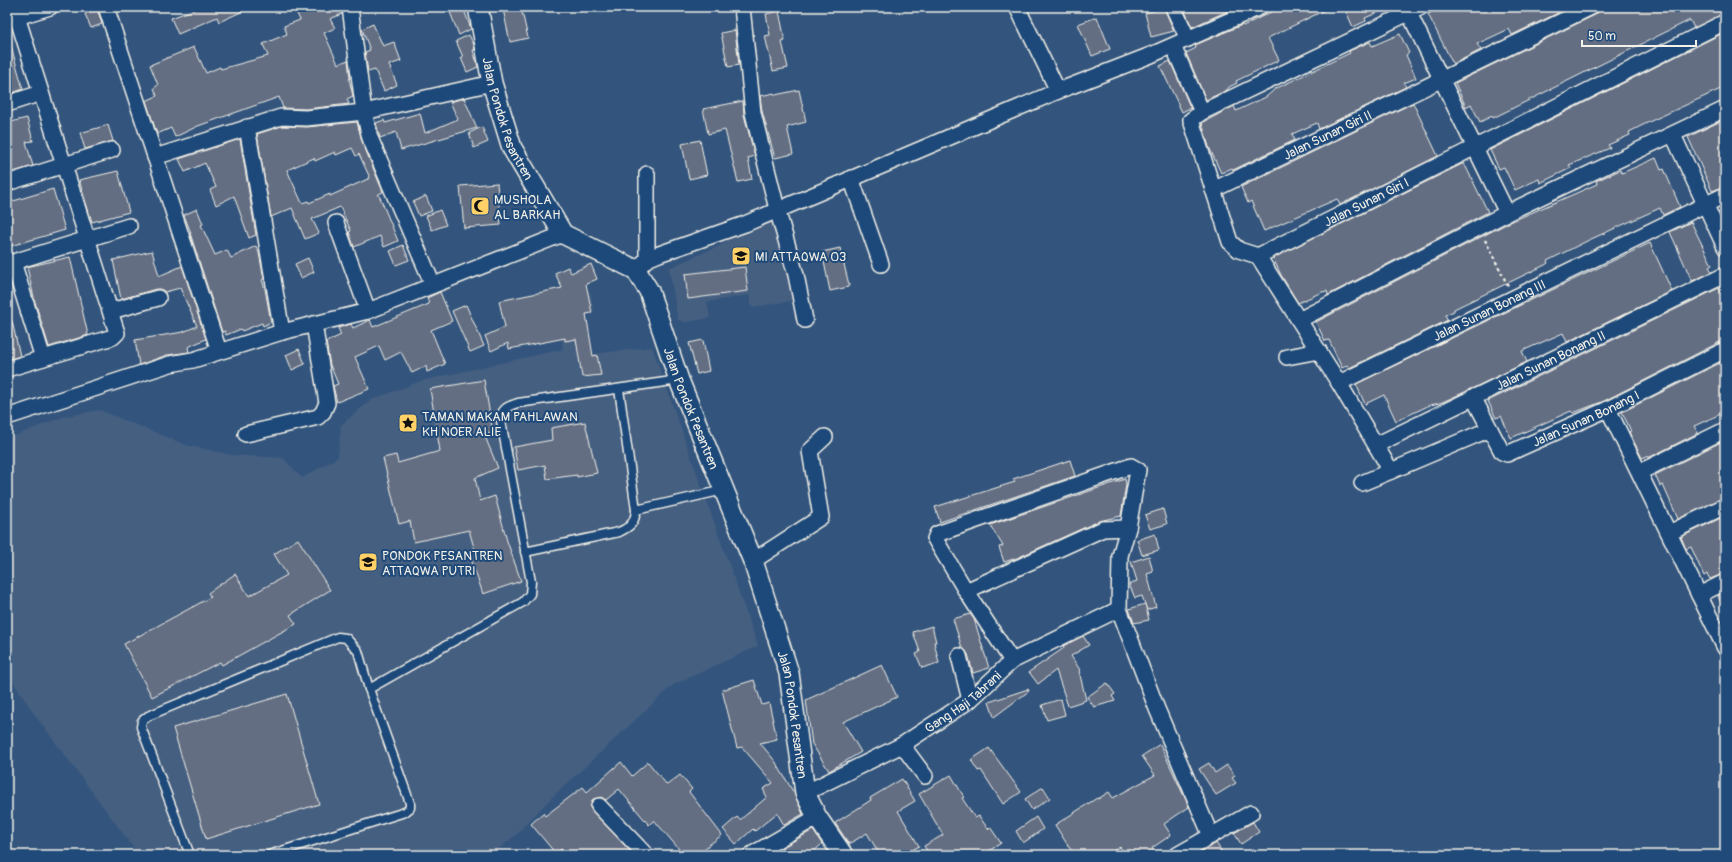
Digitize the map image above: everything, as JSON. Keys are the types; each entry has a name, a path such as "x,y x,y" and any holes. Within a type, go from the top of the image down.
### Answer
{"street":[{"path":"7,369 115,336 117,333 41,93 13,15 50,7"},
{"path":"106,7 219,351"},
{"path":"350,7 364,112 370,138 433,285"},
{"name":"Jalan Pondok Pesantren","path":"478,7 492,83 512,148 562,234"},
{"path":"742,7 753,113 777,209 796,275 805,320"},
{"path":"1016,7 1058,91"},
{"path":"1173,7 1188,39"},
{"name":"Jalan Sunan Giri II","path":"1213,190 1591,7"},
{"path":"7,417 170,364 282,332 368,311 562,234 641,265 679,246 745,224 777,209 1058,91 1152,55 1255,8"},
{"path":"1391,471 1339,383 1258,256 1239,250 1230,242 1191,122 1193,117 1412,9 1441,80 1507,213"},
{"name":"Jalan Sunan Giri I","path":"1258,256 1725,22"},
{"path":"1173,46 1202,112"},
{"path":"155,157 281,117 306,118 364,112 492,83"},
{"path":"7,104 41,93"},
{"path":"1300,320 1507,213 1725,109"},
{"path":"247,127 282,332"},
{"path":"1673,135 1725,247"},
{"path":"7,183 112,150"},
{"path":"641,265 647,174"},
{"path":"851,178 881,264"},
{"name":"Jalan Sunan Bonang III","path":"1339,383 1725,195"},
{"path":"336,223 368,311"},
{"path":"43,358 10,263 129,226"},
{"name":"Jalan Pondok Pesantren","path":"641,265 679,380 753,561 789,673 805,793 817,817 844,855"},
{"name":"Jalan Sunan Bonang II","path":"1376,445 1725,275"},
{"path":"111,312 158,298"},
{"path":"246,434 318,417 326,408 327,403 314,324"},
{"name":"Jalan Sunan Bonang I","path":"1473,397 1502,452 1506,454 1608,409 1725,350"},
{"path":"1287,357 1319,351"},
{"path":"1608,409 1725,648"},
{"path":"1362,483 1490,429"},
{"path":"1640,472 1725,430"},
{"path":"753,561 821,518 810,451 825,437"},
{"path":"1012,661 966,591 936,539 937,534 1131,466 1138,470 1128,528 1120,556 1119,609 1154,702 1211,836"},
{"path":"1669,533 1725,506"},
{"path":"966,591 1103,529 1128,528"},
{"path":"1699,595 1725,582"},
{"name":"Gang Haji Tabrani","path":"805,793 902,744 970,700 1012,661 1119,609"},
{"path":"959,656 970,700"},
{"path":"902,744 925,776"},
{"path":"599,806 643,854"},
{"path":"1177,855 1251,812"},
{"path":"751,855 817,817"}],"lane":[{"path":"369,689 523,602 530,594 531,587 501,421 502,413 507,406 518,403 679,380"},
{"path":"525,552 619,532 630,527 635,518 636,510 619,389"},
{"path":"636,510 724,490"},
{"path":"190,855 140,728 144,718 338,637 346,638 358,651 369,689 410,803 410,808 404,812 269,855"}],"path":[{"path":"1479,227 1514,297"}],"shaded area":[{"name":"MI ATTAQWA 03","path":"772,208 798,300 752,307 749,295 707,302 710,318 686,322 678,320 669,268 719,246","holes":["745,267 747,291 688,299 686,274"]},
{"name":"PONDOK PESANTREN ATTAQWA PUTRI","path":"590,291 594,311 587,315 593,354 652,347 758,646 673,685 547,802 517,834 491,855 139,855 35,715 7,673 7,439 62,417 99,410 186,445 231,455 283,458 302,478 338,457 341,425 371,400 421,381 563,349 555,297"}],"building":[{"path":"201,7 252,7 219,22 217,17 178,34 171,18"},
{"path":"294,7 341,7 342,14 330,19 335,28 324,33 338,64 348,60 349,79 353,96 347,99 349,104 306,109 283,108 279,97 198,126 175,137 171,128 157,134 146,101 157,96 154,88 158,85 150,65 194,47 206,73 220,67 221,69 268,56 263,44 287,34 284,26 300,20"},
{"path":"448,7 463,7 471,29 459,35"},
{"path":"521,7 528,38 510,42 503,9"},
{"path":"1183,7 1231,7 1232,9 1192,27"},
{"path":"1281,7 1331,7 1268,38 1279,60 1236,81 1237,83 1229,87 1227,90 1206,100 1186,53 1196,48 1195,45 1242,25 1243,26"},
{"path":"1344,7 1391,7 1365,18 1366,21 1353,27"},
{"path":"1443,7 1555,7 1558,13 1512,35 1509,29 1477,44 1481,50 1453,64 1428,14"},
{"path":"1606,7 1725,7 1725,13 1694,28 1690,20 1493,118 1492,116 1480,122 1471,104 1466,107 1455,83 1595,15 1599,10"},
{"path":"97,8 102,24 91,28 85,14"},
{"path":"1164,8 1174,31 1151,37 1145,13"},
{"path":"779,11 785,41 782,42 788,68 773,71 765,36 770,35 766,14"},
{"path":"1097,17 1110,49 1092,56 1078,24"},
{"path":"373,24 383,46 394,42 401,61 389,65 397,85 384,91 375,70 368,72 365,52 370,50 362,29"},
{"path":"735,30 739,65 728,67 721,33"},
{"path":"1725,32 1725,87 1629,132 1630,135 1608,145 1610,148 1569,165 1571,168 1540,183 1539,179 1515,190 1504,167 1499,169 1490,150"},
{"path":"1400,34 1409,53 1406,55 1416,78 1404,83 1406,87 1319,129 1317,123 1292,134 1295,140 1233,170 1232,168 1221,173 1209,147 1202,123 1234,106 1236,111 1266,97 1275,89 1350,53 1349,51 1370,42 1372,46"},
{"path":"469,35 474,45 475,50 473,50 478,67 467,72 461,58 463,57 456,41"},
{"path":"7,46 11,46 23,89 7,95"},
{"path":"1170,61 1191,109 1190,108 1182,112 1160,66"},
{"path":"799,90 806,122 787,127 793,154 775,158 762,111 760,96 774,93 775,95"},
{"path":"464,98 477,128 401,150 396,132 380,138 376,123 384,120 385,123 420,113 425,133 458,119 450,102"},
{"path":"743,101 744,115 755,156 748,158 752,179 738,182 725,130 708,134 703,109"},
{"path":"1413,103 1438,156 1340,205 1337,199 1264,231 1251,201 1248,203 1241,187"},
{"path":"27,118 33,141 26,142 33,166 7,174 7,123"},
{"path":"1725,119 1725,186 1712,191 1688,137"},
{"path":"357,122 362,141 383,192 377,195 379,195 398,241 384,247 380,236 354,247 349,232 351,231 340,207 312,219 319,233 305,239 292,208 271,217 257,134 282,126 307,127","holes":["352,148 356,156 359,154 370,178 330,196 330,194 309,203 308,201 302,203 287,170 314,158 315,161 335,152 336,155"]},
{"path":"108,125 113,141 85,149 80,133"},
{"path":"482,127 488,142 474,148 469,133"},
{"path":"240,139 256,235 249,238 234,196 216,205 210,190 216,187 205,163 185,172 179,159"},
{"path":"700,140 707,175 689,179 682,144"},
{"path":"1656,158 1661,170 1664,169 1680,207 1663,215 1660,208 1589,240 1547,261 1548,263 1545,265 1454,309 1454,311 1445,315 1448,320 1349,368 1348,365 1342,368 1329,340 1325,341 1316,322 1508,223 1597,184 1596,181 1620,170 1622,173"},
{"path":"1464,163 1488,212 1328,295 1327,291 1322,292 1298,303 1281,275 1273,258"},
{"path":"118,171 129,212 92,222 79,180"},
{"name":"MUSHOLA AL BARKAH","path":"497,183 501,225 464,228 460,186"},
{"path":"53,189 65,230 7,247 7,203"},
{"path":"426,196 432,211 419,216 413,202"},
{"path":"197,209 203,224 201,225 215,255 227,250 231,258 256,246 259,253 264,279 262,280 271,322 263,326 262,323 242,331 241,329 226,335 225,331 222,332 184,215"},
{"path":"440,210 446,225 432,230 426,216"},
{"path":"1691,222 1712,265 1709,267 1712,272 1692,281 1670,232"},
{"path":"1650,243 1672,291 1567,342 1563,333 1522,351 1527,362 1465,392 1440,403 1430,405 1396,421 1384,395 1365,404 1356,384"},
{"path":"403,245 409,260 396,265 390,251"},
{"path":"840,248 849,285 848,287 830,291 822,252"},
{"path":"152,251 159,276 182,266 206,339 188,347 189,352 167,355 139,365 135,340 183,332 197,326 180,288 165,292 161,289 156,289 121,299 113,260"},
{"path":"70,257 88,335 49,347 35,302 27,267"},
{"path":"308,258 314,272 301,278 295,264"},
{"path":"591,264 597,279 586,284 592,313 586,314 593,356 597,355 601,375 582,377 576,339 565,341 565,338 509,349 508,343 491,351 485,336 505,327 499,301 562,288 555,273 568,267 571,273"},
{"path":"745,267 748,291 688,299 685,274"},
{"path":"1719,288 1725,301 1725,339 1604,401 1573,413 1571,411 1511,438 1501,416 1496,418 1488,401"},
{"path":"440,292 452,321 431,330 445,364 427,372 426,366 412,373 401,352 385,360 379,346 355,357 369,389 337,402 333,386 338,384 330,365 326,342 341,335 338,328 351,324 353,328 370,320 373,327 429,304 427,298"},
{"path":"466,305 484,346 470,352 452,311"},
{"path":"12,321 20,356 7,360 7,322"},
{"path":"703,340 709,371 697,374 689,343"},
{"path":"299,349 305,364 292,370 286,355"},
{"path":"1722,362 1725,369 1725,412 1694,426 1698,433 1648,458 1647,456 1642,458 1629,432 1631,431 1622,412"},
{"path":"484,380 493,433 484,434 498,468 475,478 480,501 495,496 507,541 521,581 483,594 469,553 475,551 469,530 414,542 410,521 399,524 383,458 396,455 398,463 440,451 430,389"},
{"path":"585,422 597,473 577,477 577,475 547,479 545,465 518,470 514,447 552,440 551,428"},
{"path":"1725,440 1725,497 1678,519 1663,485 1660,486 1655,475"},
{"path":"1070,460 1075,476 940,522 935,507 1015,482 1013,479"},
{"path":"1125,479 1126,484 1121,516 1099,521 1017,558 1004,562 999,547 1003,546 990,525"},
{"path":"1163,509 1167,524 1150,529 1145,515"},
{"path":"1725,516 1725,573 1710,579 1707,574 1704,576 1691,547 1686,549 1681,537"},
{"path":"1155,534 1159,550 1142,555 1137,540"},
{"path":"298,539 330,590 290,615 296,624 222,665 220,662 152,697 124,644 211,597 208,593 235,574 249,596 287,575 274,554"},
{"path":"1149,556 1153,572 1147,574 1156,607 1147,610 1142,596 1135,598 1129,584 1137,581 1131,562"},
{"path":"1725,592 1725,612 1718,596"},
{"path":"1145,604 1149,620 1134,623 1129,609"},
{"path":"970,614 974,619 989,668 973,673 968,654 962,648 953,619"},
{"path":"932,626 939,663 922,668 916,654 920,652 913,632"},
{"path":"1083,636 1089,645 1071,656 1080,670 1086,700 1068,706 1056,670 1038,684 1029,672 1064,648 1063,646"},
{"path":"882,665 897,697 843,722 861,752 829,771 812,744 806,700"},
{"path":"754,680 762,705 769,703 777,739 760,743 775,761 794,793 803,814 784,825 777,813 755,831 753,829 736,844 723,829 737,817 740,820 767,797 763,789 773,783 742,747 737,748 722,690"},
{"path":"1107,683 1115,694 1112,696 1115,701 1094,707 1087,697"},
{"path":"1028,689 1029,691 994,717 989,702"},
{"path":"287,694 319,804 206,839 173,728"},
{"path":"1061,699 1065,715 1047,720 1042,705"},
{"path":"1160,744 1189,807 1164,824 1171,835 1152,848 1157,855 1126,855 1120,847 1107,855 1074,855 1055,825 1109,792 1113,798 1155,775 1142,756"},
{"path":"989,748 1021,792 1003,804 981,770 978,771 971,760"},
{"path":"621,762 632,776 648,762 667,785 680,775 692,789 689,792 722,835 696,855 684,855 654,820 649,825 619,789 606,800 601,797 593,799 590,808 634,855 566,855 561,849 556,854 531,824 543,813 545,816 583,787 587,792"},
{"path":"1209,763 1215,773 1227,765 1235,776 1232,778 1236,783 1216,795 1199,769"},
{"path":"951,775 964,797 962,798 975,818 979,816 988,829 990,827 1001,843 983,855 930,855 924,846 943,835 919,794"},
{"path":"902,779 915,801 898,811 919,846 904,855 880,855 867,833 849,844 835,823 871,800 870,798"},
{"path":"1043,787 1050,798 1032,810 1025,799"},
{"path":"1036,817 1043,829 1023,843 1016,831"},
{"path":"1253,822 1259,832 1241,844 1234,833"},
{"path":"813,830 822,844 810,855 769,855"},
{"path":"1216,843 1224,855 1195,855 1215,844"}],"place":[{"name":"MUSHOLA AL BARKAH","path":"480,206"},
{"name":"MI ATTAQWA 03","path":"741,256"},
{"name":"TAMAN MAKAM PAHLAWAN KH NOER ALIE","path":"408,423"},
{"name":"PONDOK PESANTREN ATTAQWA PUTRI","path":"368,562"}]}
